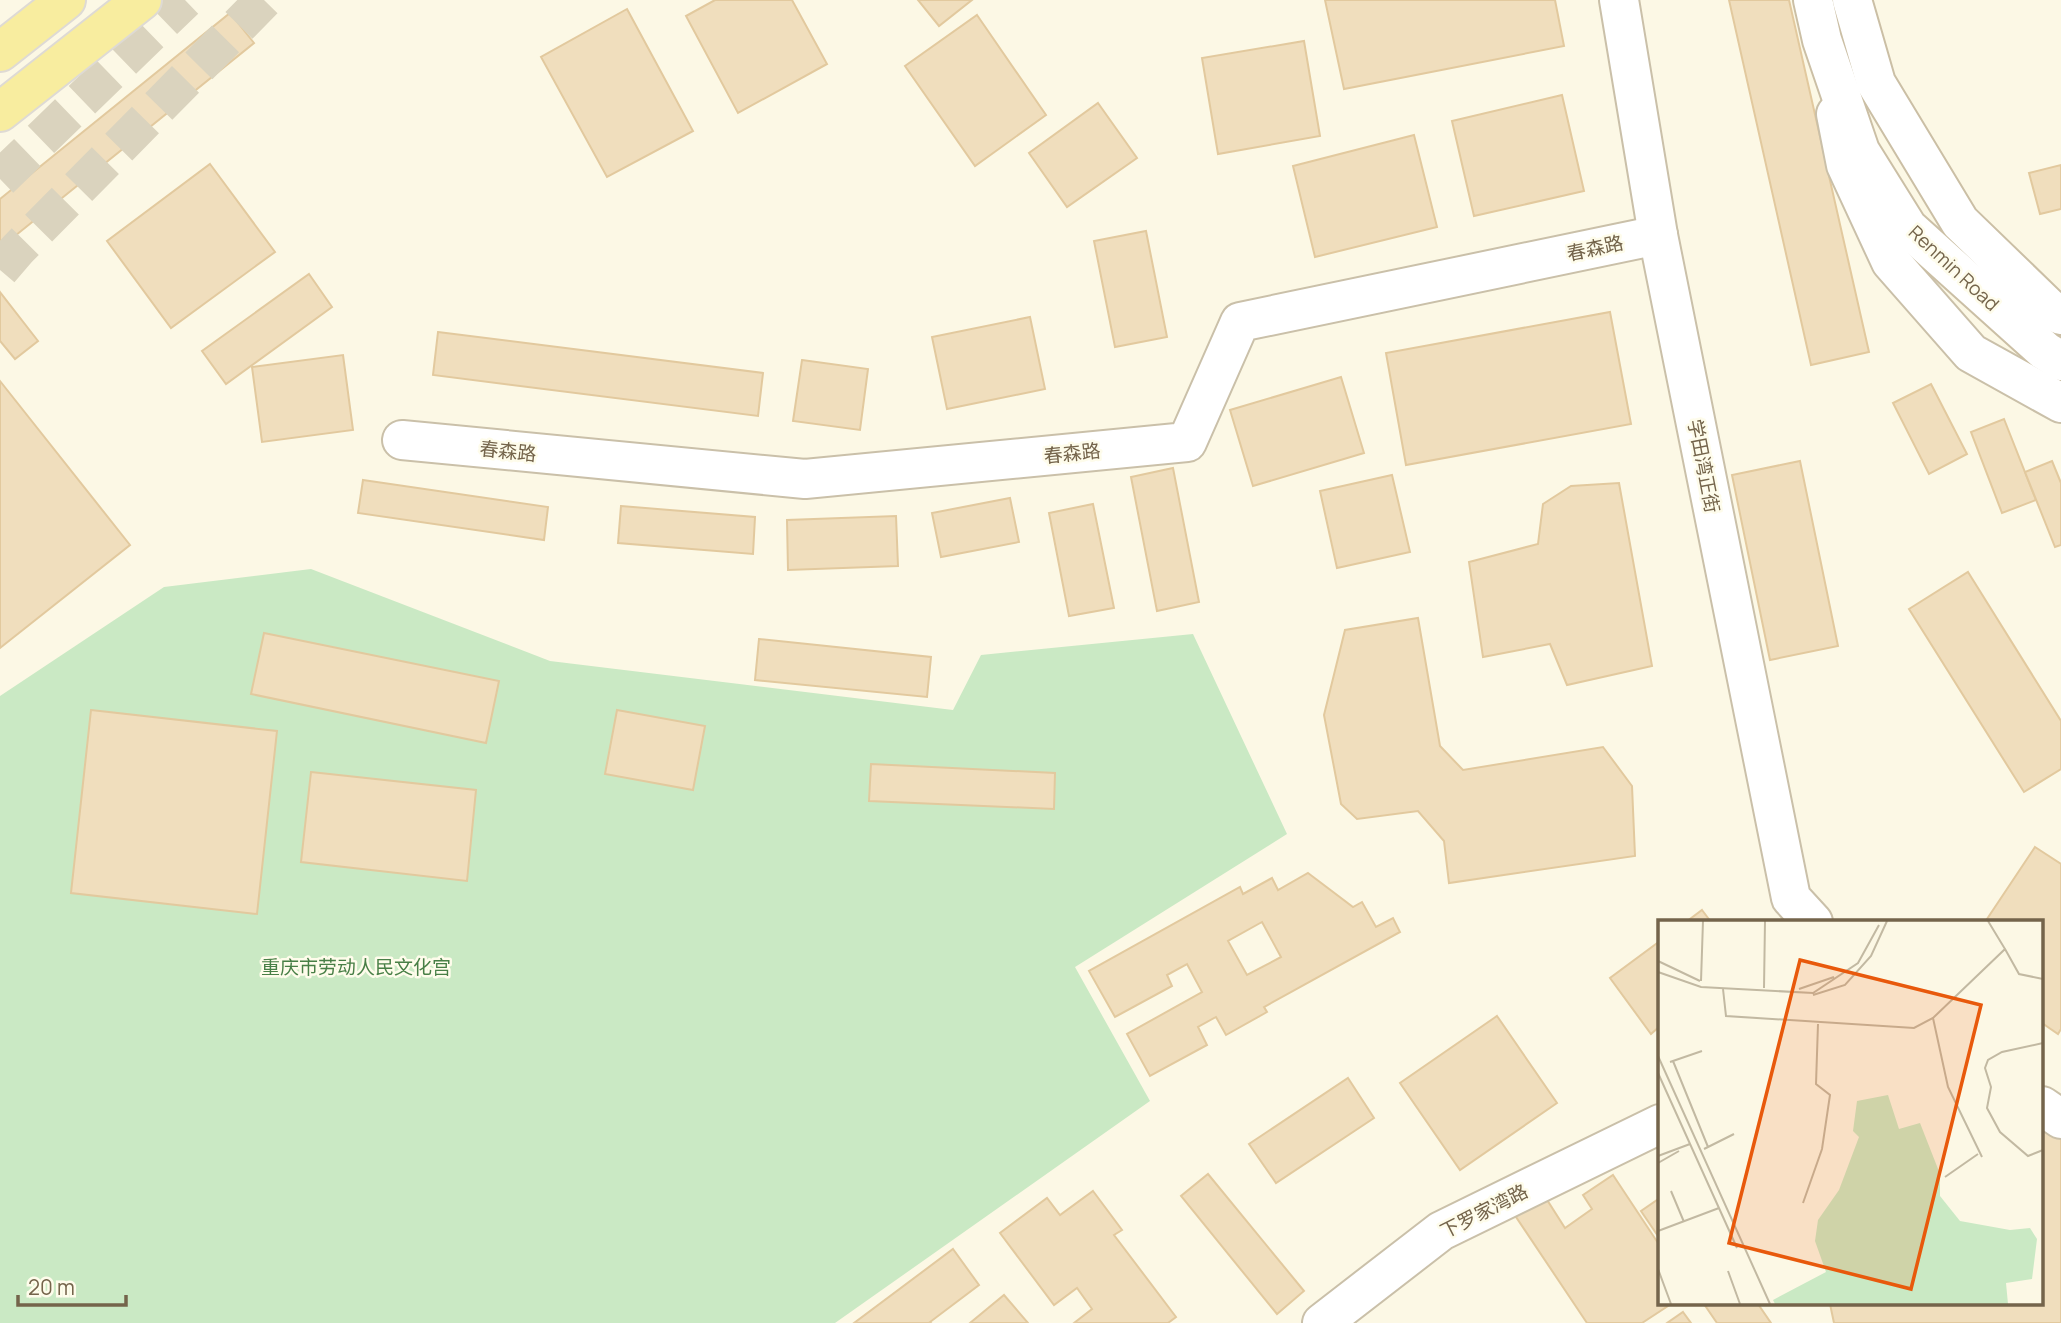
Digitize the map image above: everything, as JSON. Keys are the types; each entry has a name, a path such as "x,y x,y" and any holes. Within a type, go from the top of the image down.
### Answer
{"main road":[{"path":"0,52 66,0"},
{"path":"0,112 142,0"}],"street":[{"name":"学田湾正街","path":"1619,0 1658,235 1791,898 1811,920"},
{"name":"Renmin Road","path":"1812,0 1822,40 1860,151 1908,228 2045,351 2061,361"},
{"path":"1812,0 1846,165 1891,262 1970,353 2061,403"},
{"name":"Renmin Road","path":"1852,0 1876,83 1960,222 2049,308 2061,315"},
{"name":"春森路","path":"402,440 805,479 1186,442 1240,321 1658,235"},
{"path":"2044,1107 2061,1119"},
{"name":"下罗家湾路","path":"1322,1323 1441,1231 1658,1125"}],"green space":[{"name":"重庆市劳动人民文化宫","path":"311,569 550,661 953,710 981,655 1193,634 1287,834 1075,967 1150,1101 835,1323 0,1323 0,696 164,587"}],"building":[{"path":"715,0 792,0 827,64 738,113 686,16"},
{"path":"918,0 972,0 939,26"},
{"path":"1325,0 1555,0 1564,46 1344,89"},
{"path":"1729,0 1789,0 1869,352 1811,365"},
{"path":"627,9 693,131 607,177 541,57"},
{"path":"230,13 254,43 0,248 0,199"},
{"path":"977,15 1046,115 975,166 905,66"},
{"path":"1304,41 1320,136 1218,154 1202,58"},
{"path":"1562,95 1584,191 1474,216 1452,121"},
{"path":"1098,103 1137,158 1067,207 1029,153"},
{"path":"1414,135 1437,227 1315,257 1293,166"},
{"path":"210,164 275,252 171,328 107,241"},
{"path":"2061,165 2061,209 2040,214 2029,173"},
{"path":"1146,231 1167,337 1115,347 1094,241"},
{"path":"309,274 332,307 226,384 202,351"},
{"path":"0,292 38,341 15,359 0,341"},
{"path":"1610,312 1631,424 1406,465 1386,353"},
{"path":"1030,317 1045,389 947,409 932,337"},
{"path":"438,332 763,373 758,416 433,375"},
{"path":"343,355 353,430 262,442 252,367"},
{"path":"802,360 868,369 860,430 793,421"},
{"path":"1341,377 1364,453 1253,486 1230,410"},
{"path":"0,381 130,545 0,648"},
{"path":"1931,384 1967,454 1929,474 1893,403"},
{"path":"2004,419 2036,500 2002,513 1971,432"},
{"path":"1800,461 1838,646 1770,660 1732,475"},
{"path":"2052,461 2061,483 2061,545 2055,547 2025,472"},
{"path":"1173,468 1199,602 1157,611 1131,477"},
{"path":"1392,475 1410,552 1337,568 1320,491"},
{"path":"363,480 548,507 544,540 358,513"},
{"path":"1619,483 1652,666 1567,685 1550,644 1483,657 1469,562 1538,544 1543,504 1571,486"},
{"path":"1010,498 1019,542 941,557 932,513"},
{"path":"1093,504 1114,608 1069,616 1049,513"},
{"path":"621,506 755,517 753,554 618,543"},
{"path":"896,516 898,566 788,570 787,520"},
{"path":"1968,572 2061,721 2061,769 2024,792 1909,609"},
{"path":"1418,618 1440,746 1463,770 1603,747 1632,786 1635,856 1449,883 1444,841 1418,811 1357,819 1341,804 1324,715 1345,630"},
{"path":"264,633 499,681 486,743 251,694"},
{"path":"759,639 931,657 927,697 755,680"},
{"path":"91,710 277,731 257,914 71,893"},
{"path":"617,710 705,726 693,790 605,774"},
{"path":"871,764 1055,773 1054,809 869,801"},
{"path":"311,772 476,790 467,881 301,862"},
{"path":"2035,847 2061,864 2061,1029 2058,1034 2044,1024 2044,920 1986,920"},
{"path":"1308,873 1353,907 1362,902 1376,927 1393,918 1400,932 1264,1007 1267,1012 1226,1035 1216,1017 1198,1027 1207,1045 1150,1076 1127,1034 1202,992 1187,964 1167,975 1172,986 1115,1017 1089,971 1240,887 1243,894 1272,878 1278,890","holes":["1262,922 1281,957 1247,975 1228,941"]},
{"path":"1702,910 1710,920 1689,920"},
{"path":"1658,942 1658,1028 1651,1034 1610,978"},
{"path":"1497,1016 1557,1103 1460,1170 1400,1083"},
{"path":"1348,1078 1374,1118 1276,1183 1249,1144"},
{"path":"2044,1120 2059,1130 2061,1323 1834,1323 1830,1306 2044,1306"},
{"path":"1208,1174 1304,1291 1277,1314 1181,1196"},
{"path":"1613,1175 1658,1243 1658,1306 1668,1306 1642,1323 1587,1323 1512,1211 1542,1192 1565,1228 1592,1209 1583,1195"},
{"path":"1093,1191 1122,1230 1114,1235 1176,1317 1168,1323 1074,1323 1092,1309 1077,1288 1054,1305 1000,1233 1047,1198 1060,1215"},
{"path":"1658,1199 1658,1236 1641,1211"},
{"path":"953,1249 979,1285 931,1323 854,1323"},
{"path":"1004,1295 1028,1323 970,1323"},
{"path":"1705,1306 1759,1306 1771,1323 1717,1323"},
{"path":"1683,1312 1691,1323 1667,1323"}],"tunnel":[{"path":"0,179 185,0"},
{"path":"0,270 264,0"}]}
